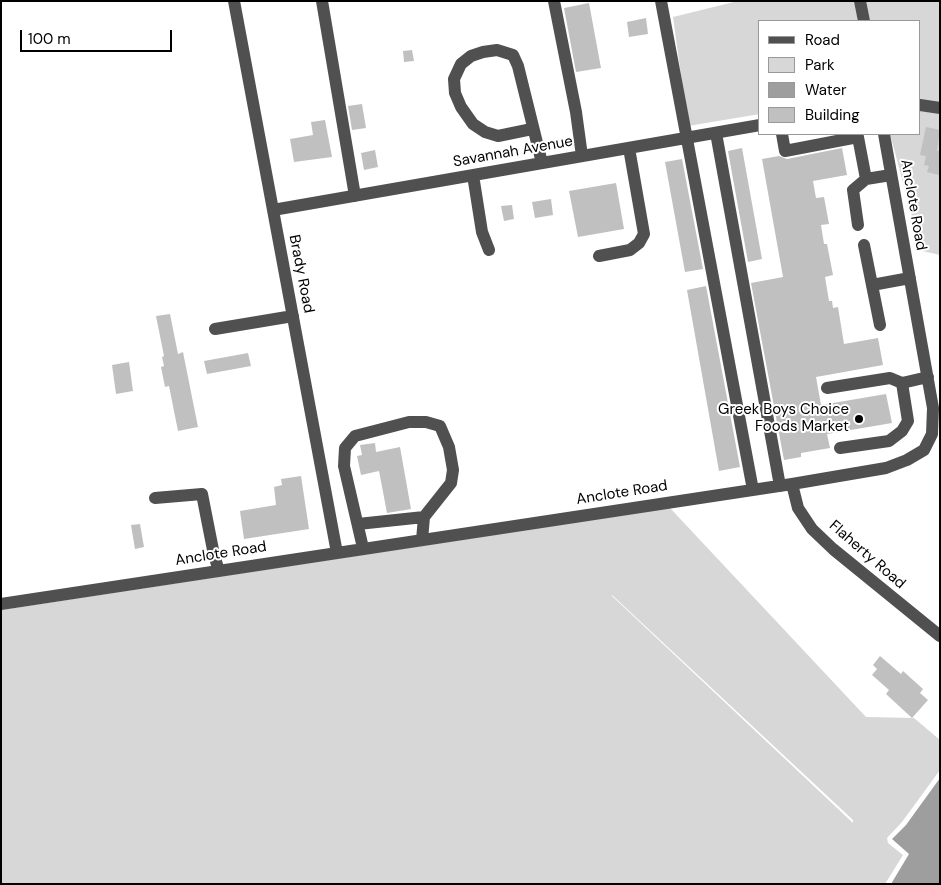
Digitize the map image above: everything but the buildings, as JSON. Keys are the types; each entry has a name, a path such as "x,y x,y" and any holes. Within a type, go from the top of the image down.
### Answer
{"street":[{"name":"Brady Road","path":"234,1 337,552"},
{"path":"322,1 355,196"},
{"path":"554,1 576,112 582,156"},
{"path":"661,1 753,490"},
{"path":"860,1 864,20"},
{"path":"532,129 498,136 485,132 472,124 455,93 454,79 461,64 471,56 497,50 513,55 518,66 532,129 542,163"},
{"path":"921,105 940,108"},
{"name":"Savannah Avenue","path":"273,210 758,125"},
{"name":"Flaherty Road","path":"716,133 786,485 812,529 832,549 940,636"},
{"path":"782,135 785,151 858,137 866,179"},
{"name":"Anclote Road","path":"1,604 786,485 886,468 907,460 924,450 932,434 933,408 884,135"},
{"path":"599,256 630,250 639,243 644,234 628,148"},
{"path":"473,175 482,232 488,250"},
{"path":"858,225 853,190 866,179 891,175"},
{"path":"864,244 880,325"},
{"path":"872,284 910,278"},
{"path":"215,329 292,316"},
{"path":"827,388 890,378 902,382 928,377"},
{"path":"840,448 889,441 902,431 908,421 902,382"},
{"path":"363,548 344,466 345,448 355,436 409,422 426,422 440,426 449,447 453,470 451,483 424,517 422,540"},
{"path":"322,472 344,466"},
{"path":"155,498 202,494 219,571"},
{"path":"358,524 424,517"}],"green space":[{"path":"738,1 854,1 858,20 758,20 758,114 688,126 673,17"},
{"path":"866,1 940,1 940,103 921,100 921,20 870,20"},
{"path":"921,111 940,114 940,255 918,250 911,212 890,135 921,135"},
{"path":"670,508 866,717 914,718 940,740 940,770 902,822 887,838 888,843 903,855 885,884 1,884 1,610","holes":["612,595 853,820 853,823"]}],"water":[{"path":"940,778 940,884 891,884 909,854 892,839 906,825"}],"place":[{"name":"Greek Boys Choice Foods Market","path":"859,419"}]}
